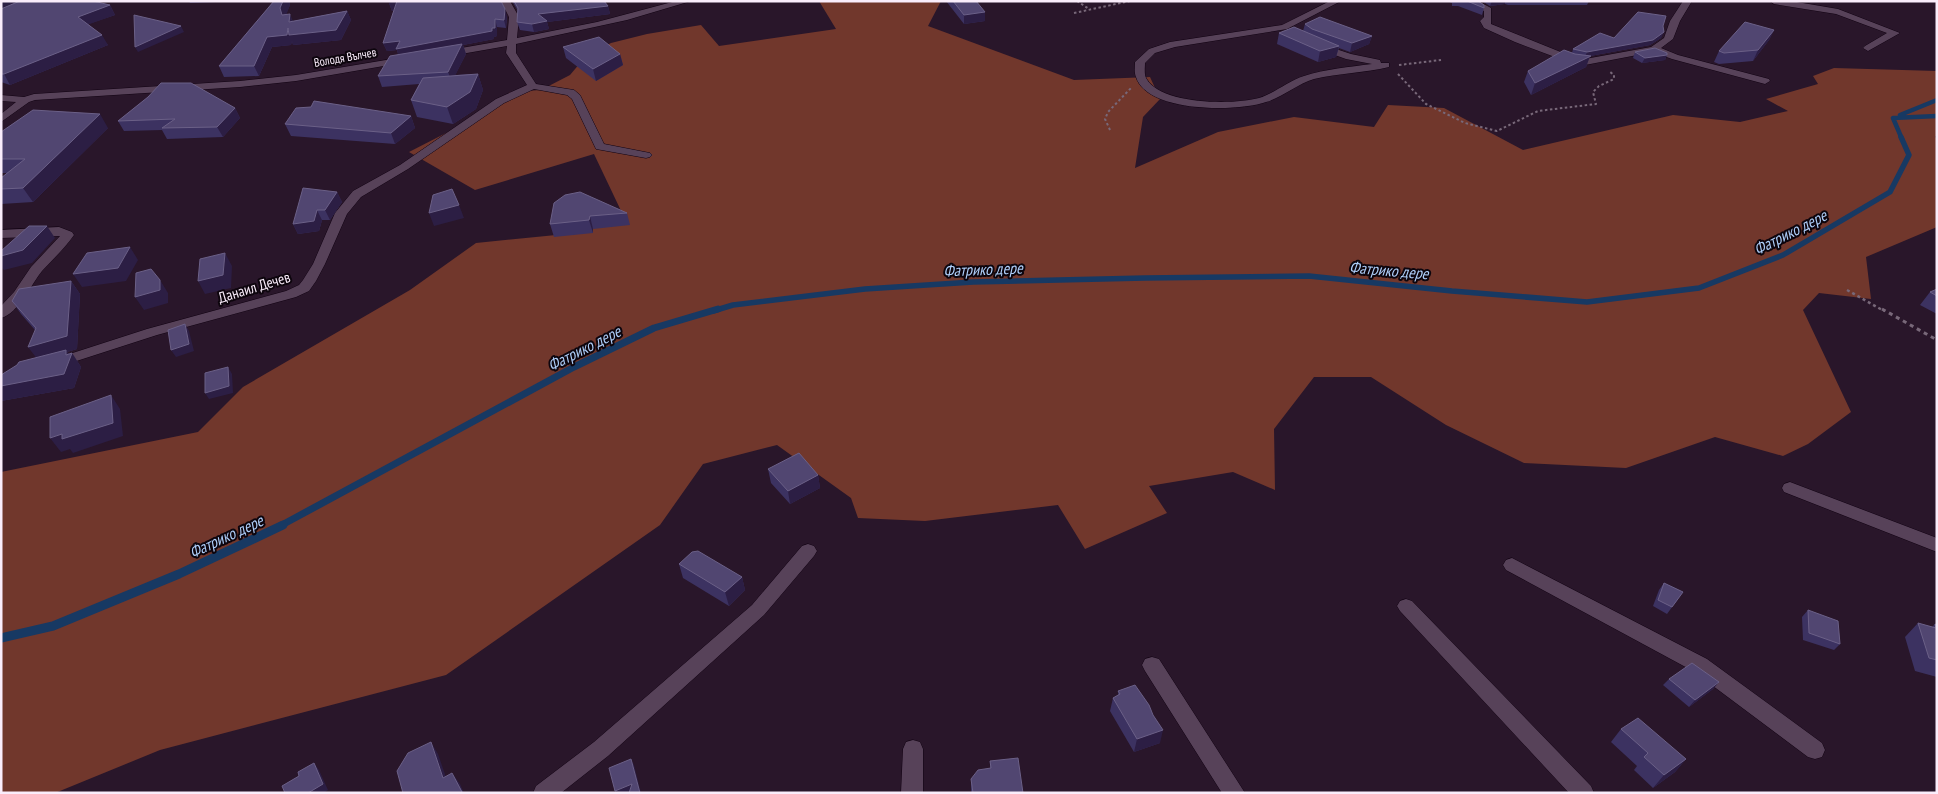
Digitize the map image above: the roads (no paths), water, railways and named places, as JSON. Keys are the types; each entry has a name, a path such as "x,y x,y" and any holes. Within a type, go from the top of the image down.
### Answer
{"street":[{"path":"505,1 514,17 511,53 533,86 570,92 576,97 600,147 646,155"},
{"path":"430,56 644,14 687,1"},
{"path":"1306,41 1348,57 1389,65 1334,72 1306,79 1264,99 1241,105 1214,106 1178,100 1153,92 1141,79 1140,62 1152,52 1173,44 1288,29 1337,1"},
{"path":"1471,1 1488,10 1488,17 1485,21 1487,26 1518,40 1578,62 1594,61 1654,49 1668,39 1675,21 1688,1"},
{"path":"1774,1 1838,12 1895,33 1868,48"},
{"path":"1654,49 1676,57 1765,81"},
{"name":"Володя Вълчев","path":"1,98 25,100 34,97 240,84 296,78 412,59"},
{"name":"Данаил Дечев","path":"43,366 106,348 152,332 291,294 304,288 319,264 341,213 357,194 404,167 500,101 533,86"},
{"path":"1,119 25,100"},
{"path":"1,234 59,231 68,235 36,270 19,295 1,314"},
{"path":"1790,488 1937,545"},
{"path":"544,793 601,749 758,610 808,551"},
{"path":"1512,565 1700,665 1815,750"},
{"path":"1406,606 1583,793"},
{"path":"1152,664 1234,793"},
{"path":"912,793 913,749"}],"waterway":[{"path":"1900,115 1937,100"},
{"name":"Фатрико дере","path":"1902,139 1893,118 1937,116"},
{"name":"Фатрико дере","path":"713,311 733,305 865,289 973,282 1309,276 1452,291 1587,302 1699,288 1783,255 1890,192 1909,155 1901,137"},
{"name":"Фатрико дере","path":"280,526 574,367 654,328 718,309"},
{"name":"Фатрико дере","path":"1,638 53,626 179,574 283,525"}]}
